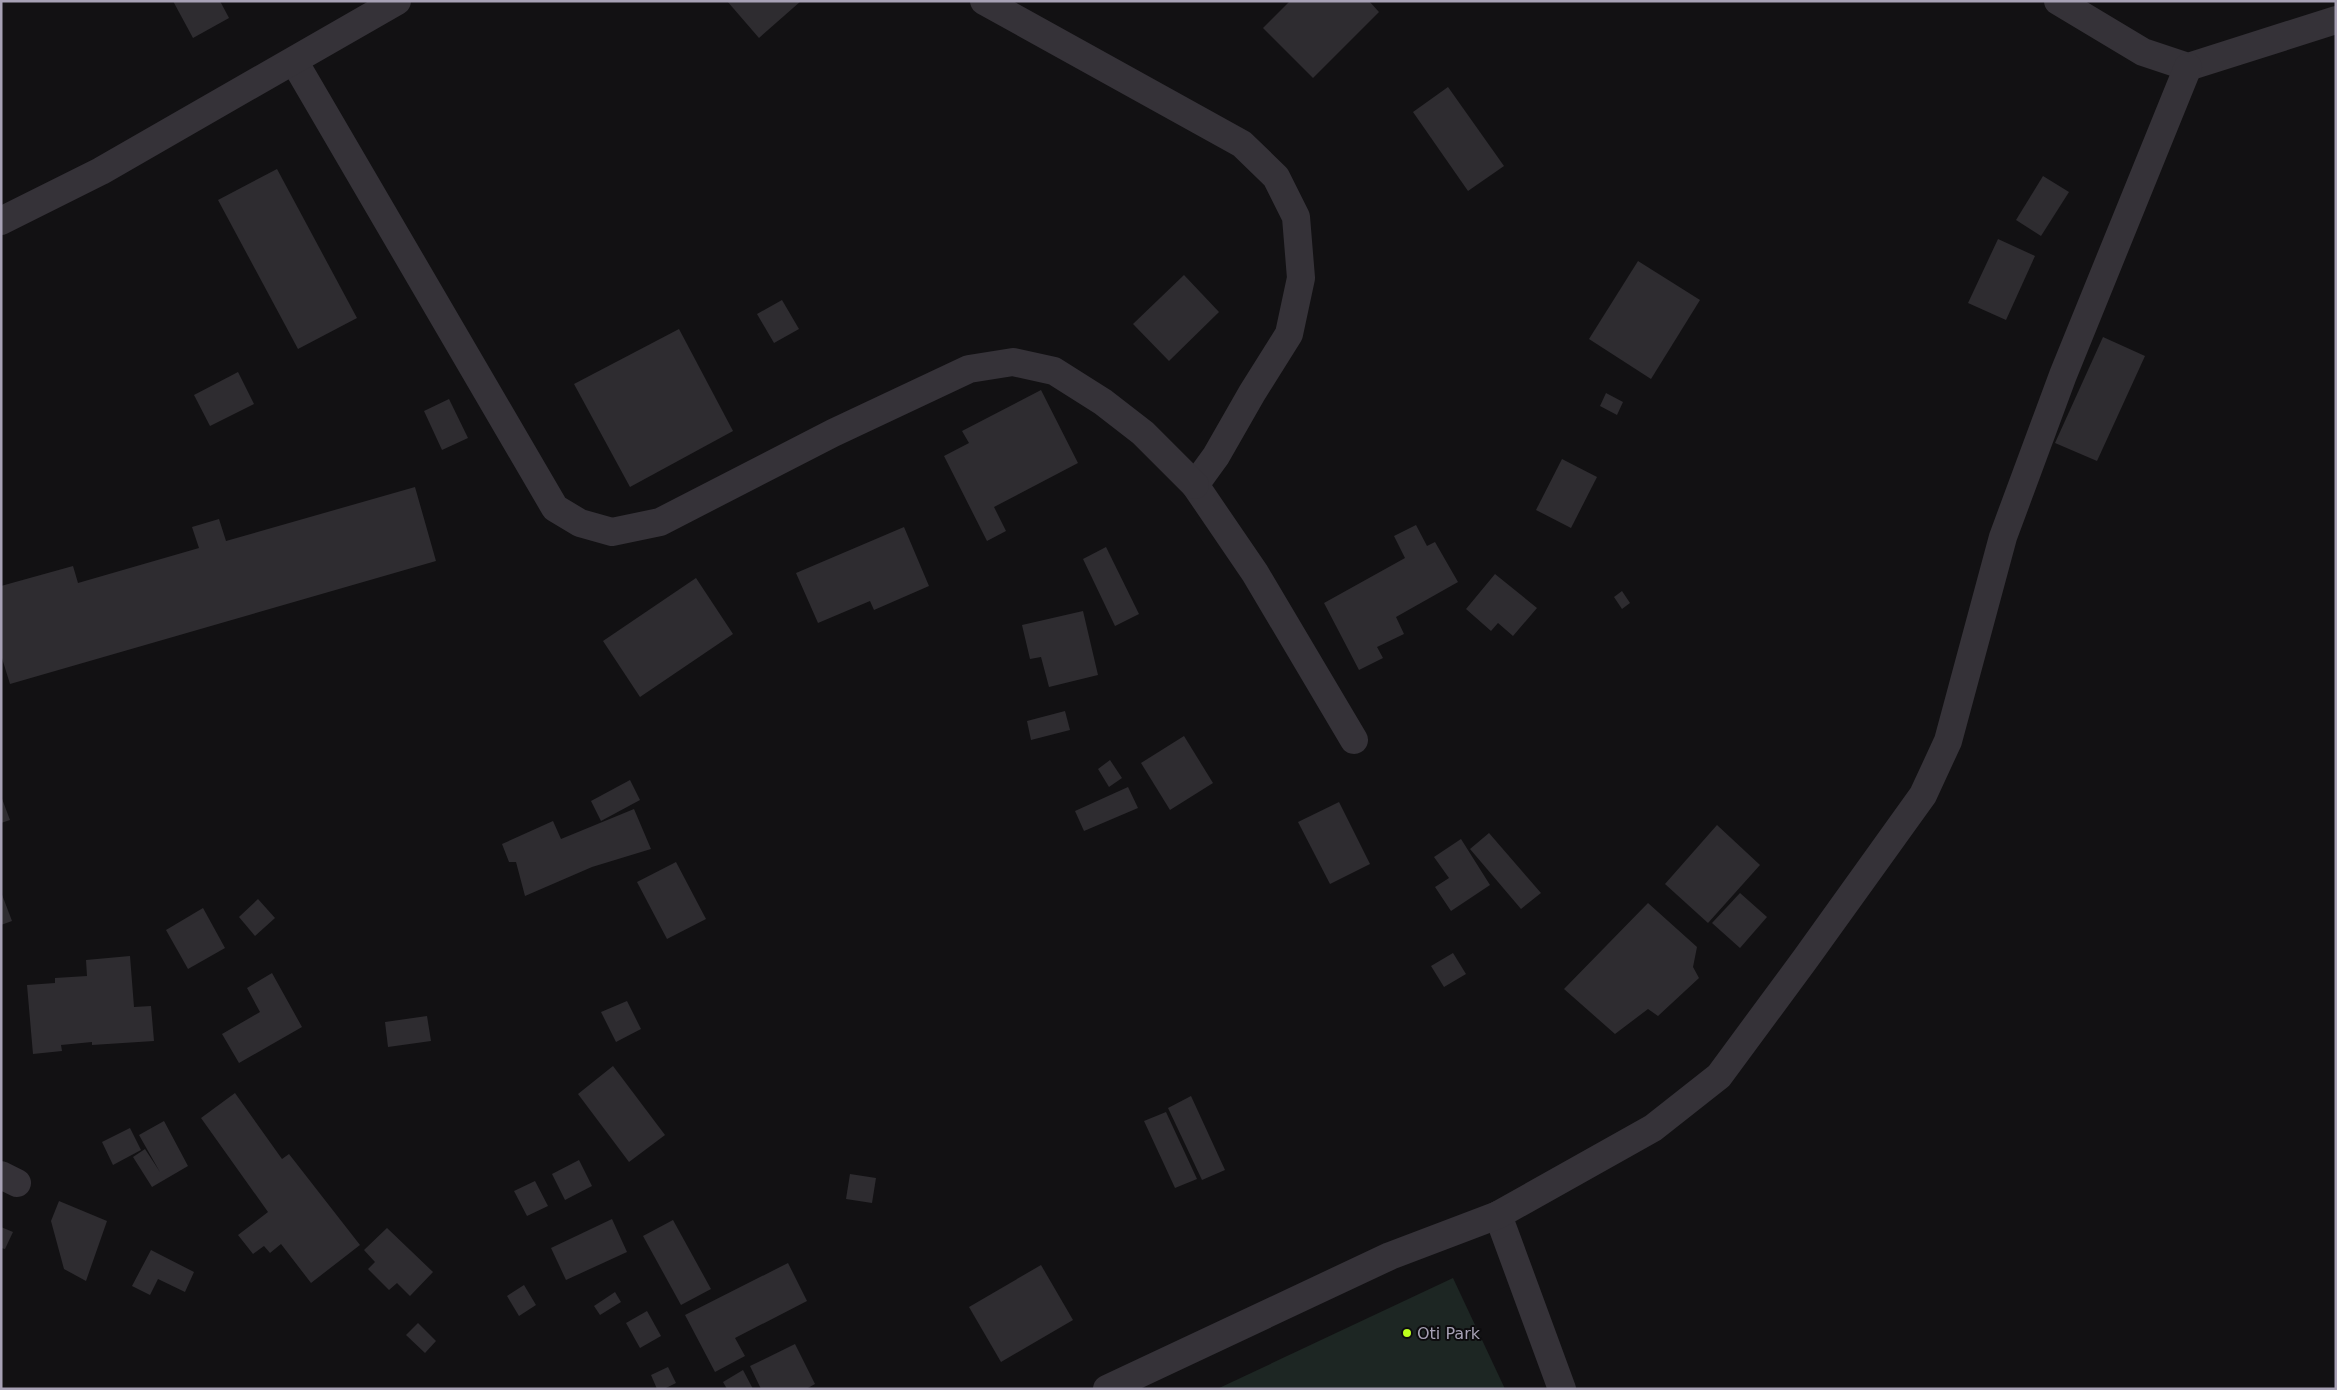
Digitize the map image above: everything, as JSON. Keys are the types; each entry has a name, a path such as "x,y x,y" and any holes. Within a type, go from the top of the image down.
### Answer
{"street":[{"path":"1,221 101,171 396,1"},
{"path":"984,1 1242,144 1276,178 1296,217 1301,278 1288,334 1216,456 1195,485"},
{"path":"2058,1 2143,52 2188,67 2336,20"},
{"path":"294,61 555,508 580,523 612,532 660,522 833,433 969,369 1012,362 1054,371 1103,402 1143,433 1195,485 1255,573 1354,740"},
{"path":"1107,1389 1390,1256 1498,1214 1653,1128 1719,1076 1923,795 1948,741 2007,528 2063,375 2188,67"},
{"path":"1498,1214 1562,1389"}],"shaded area":[{"name":"Oti Park","path":"1453,1278 1505,1389 1217,1389"}],"building":[{"path":"173,1 220,1 229,18 193,38"},
{"path":"727,1 801,1 759,38"},
{"path":"1290,1 1369,1 1379,12 1313,78 1263,28"},
{"path":"1448,87 1504,166 1468,191 1413,112"},
{"path":"277,169 357,318 298,349 218,200"},
{"path":"2043,176 2069,192 2041,236 2016,220"},
{"path":"1998,239 2035,256 2006,320 1968,303"},
{"path":"1638,261 1700,300 1651,379 1589,339"},
{"path":"1184,275 1219,312 1169,361 1133,324"},
{"path":"782,300 799,329 774,343 757,314"},
{"path":"679,329 733,431 630,487 574,384"},
{"path":"2103,337 2145,356 2097,461 2055,443"},
{"path":"238,372 254,404 210,426 194,395"},
{"path":"1041,390 1078,463 994,507 1006,531 987,541 944,456 969,443 962,431"},
{"path":"1606,393 1623,402 1617,415 1600,406"},
{"path":"449,399 468,438 442,450 424,411"},
{"path":"1562,459 1597,477 1571,528 1536,510"},
{"path":"415,487 436,561 10,684 1,655 1,586 73,566 78,583 199,548 192,527 219,519 226,541"},
{"path":"1416,525 1427,546 1435,542 1458,582 1396,617 1404,634 1377,647 1383,658 1359,670 1324,603 1405,558 1394,536"},
{"path":"904,527 929,586 874,610 870,601 818,623 796,573"},
{"path":"1106,547 1139,614 1115,626 1083,559"},
{"path":"1495,574 1537,608 1513,636 1498,623 1491,631 1466,609"},
{"path":"696,578 733,634 640,697 603,641"},
{"path":"1622,591 1630,603 1622,609 1614,597"},
{"path":"1083,611 1098,675 1049,687 1041,657 1030,659 1022,625"},
{"path":"1065,711 1070,730 1031,740 1027,721"},
{"path":"1184,736 1213,783 1170,810 1141,763"},
{"path":"1110,760 1122,778 1109,787 1098,769"},
{"path":"630,780 640,800 601,821 591,801"},
{"path":"1128,787 1138,808 1084,831 1075,811"},
{"path":"1,796 10,820 1,823"},
{"path":"1339,802 1370,864 1330,884 1298,822"},
{"path":"634,809 651,849 592,867 525,896 516,862 509,862 502,844 553,821 561,839"},
{"path":"1717,825 1760,865 1708,923 1665,884"},
{"path":"1489,833 1541,893 1521,909 1470,849"},
{"path":"1461,839 1490,885 1451,911 1435,887 1449,878 1434,857"},
{"path":"676,862 706,919 667,939 637,882"},
{"path":"1,892 12,921 1,925"},
{"path":"1740,893 1767,917 1740,948 1712,923"},
{"path":"258,899 275,918 255,936 239,917"},
{"path":"1648,903 1697,947 1693,967 1699,978 1658,1016 1648,1009 1615,1034 1564,989"},
{"path":"203,908 225,948 188,969 166,930"},
{"path":"1453,953 1466,974 1444,987 1431,966"},
{"path":"130,956 134,1007 151,1006 154,1041 92,1045 92,1042 61,1045 62,1051 33,1054 27,985 55,983 55,978 87,976 86,960"},
{"path":"272,973 302,1027 239,1063 222,1034 260,1012 247,988"},
{"path":"627,1001 641,1029 616,1042 601,1012"},
{"path":"427,1016 431,1041 388,1047 385,1022"},
{"path":"613,1066 665,1135 629,1162 578,1094"},
{"path":"235,1093 282,1159 289,1154 360,1245 311,1283 281,1244 270,1253 264,1246 253,1254 238,1235 268,1212 201,1118"},
{"path":"1191,1096 1225,1170 1202,1180 1168,1108"},
{"path":"1166,1112 1197,1179 1175,1188 1144,1121"},
{"path":"164,1121 188,1166 152,1187 133,1157 145,1149 160,1172 139,1135"},
{"path":"130,1128 141,1150 113,1165 102,1142"},
{"path":"579,1160 592,1186 565,1200 552,1174"},
{"path":"850,1174 876,1178 872,1203 846,1199"},
{"path":"535,1181 548,1206 527,1216 514,1191"},
{"path":"59,1201 107,1221 86,1281 64,1269 51,1221"},
{"path":"612,1219 627,1252 566,1280 551,1248"},
{"path":"673,1220 711,1289 681,1305 643,1236"},
{"path":"1,1227 13,1232 5,1249 1,1248"},
{"path":"387,1228 433,1272 410,1296 397,1283 389,1290 368,1269 375,1262 364,1250"},
{"path":"151,1250 194,1272 185,1292 158,1279 150,1295 132,1286"},
{"path":"788,1263 807,1301 735,1338 745,1356 715,1372 685,1315"},
{"path":"1041,1265 1073,1320 1001,1362 969,1307"},
{"path":"524,1285 536,1305 519,1316 507,1296"},
{"path":"615,1292 621,1302 600,1315 594,1306"},
{"path":"647,1311 661,1336 640,1348 626,1323"},
{"path":"418,1323 436,1341 425,1353 406,1335"},
{"path":"795,1344 815,1384 806,1389 761,1389 750,1366"},
{"path":"668,1367 676,1383 664,1389 657,1389 651,1375"},
{"path":"743,1370 753,1389 727,1389 723,1382"}],"place":[{"name":"Oti Park","path":"1407,1333"}]}
